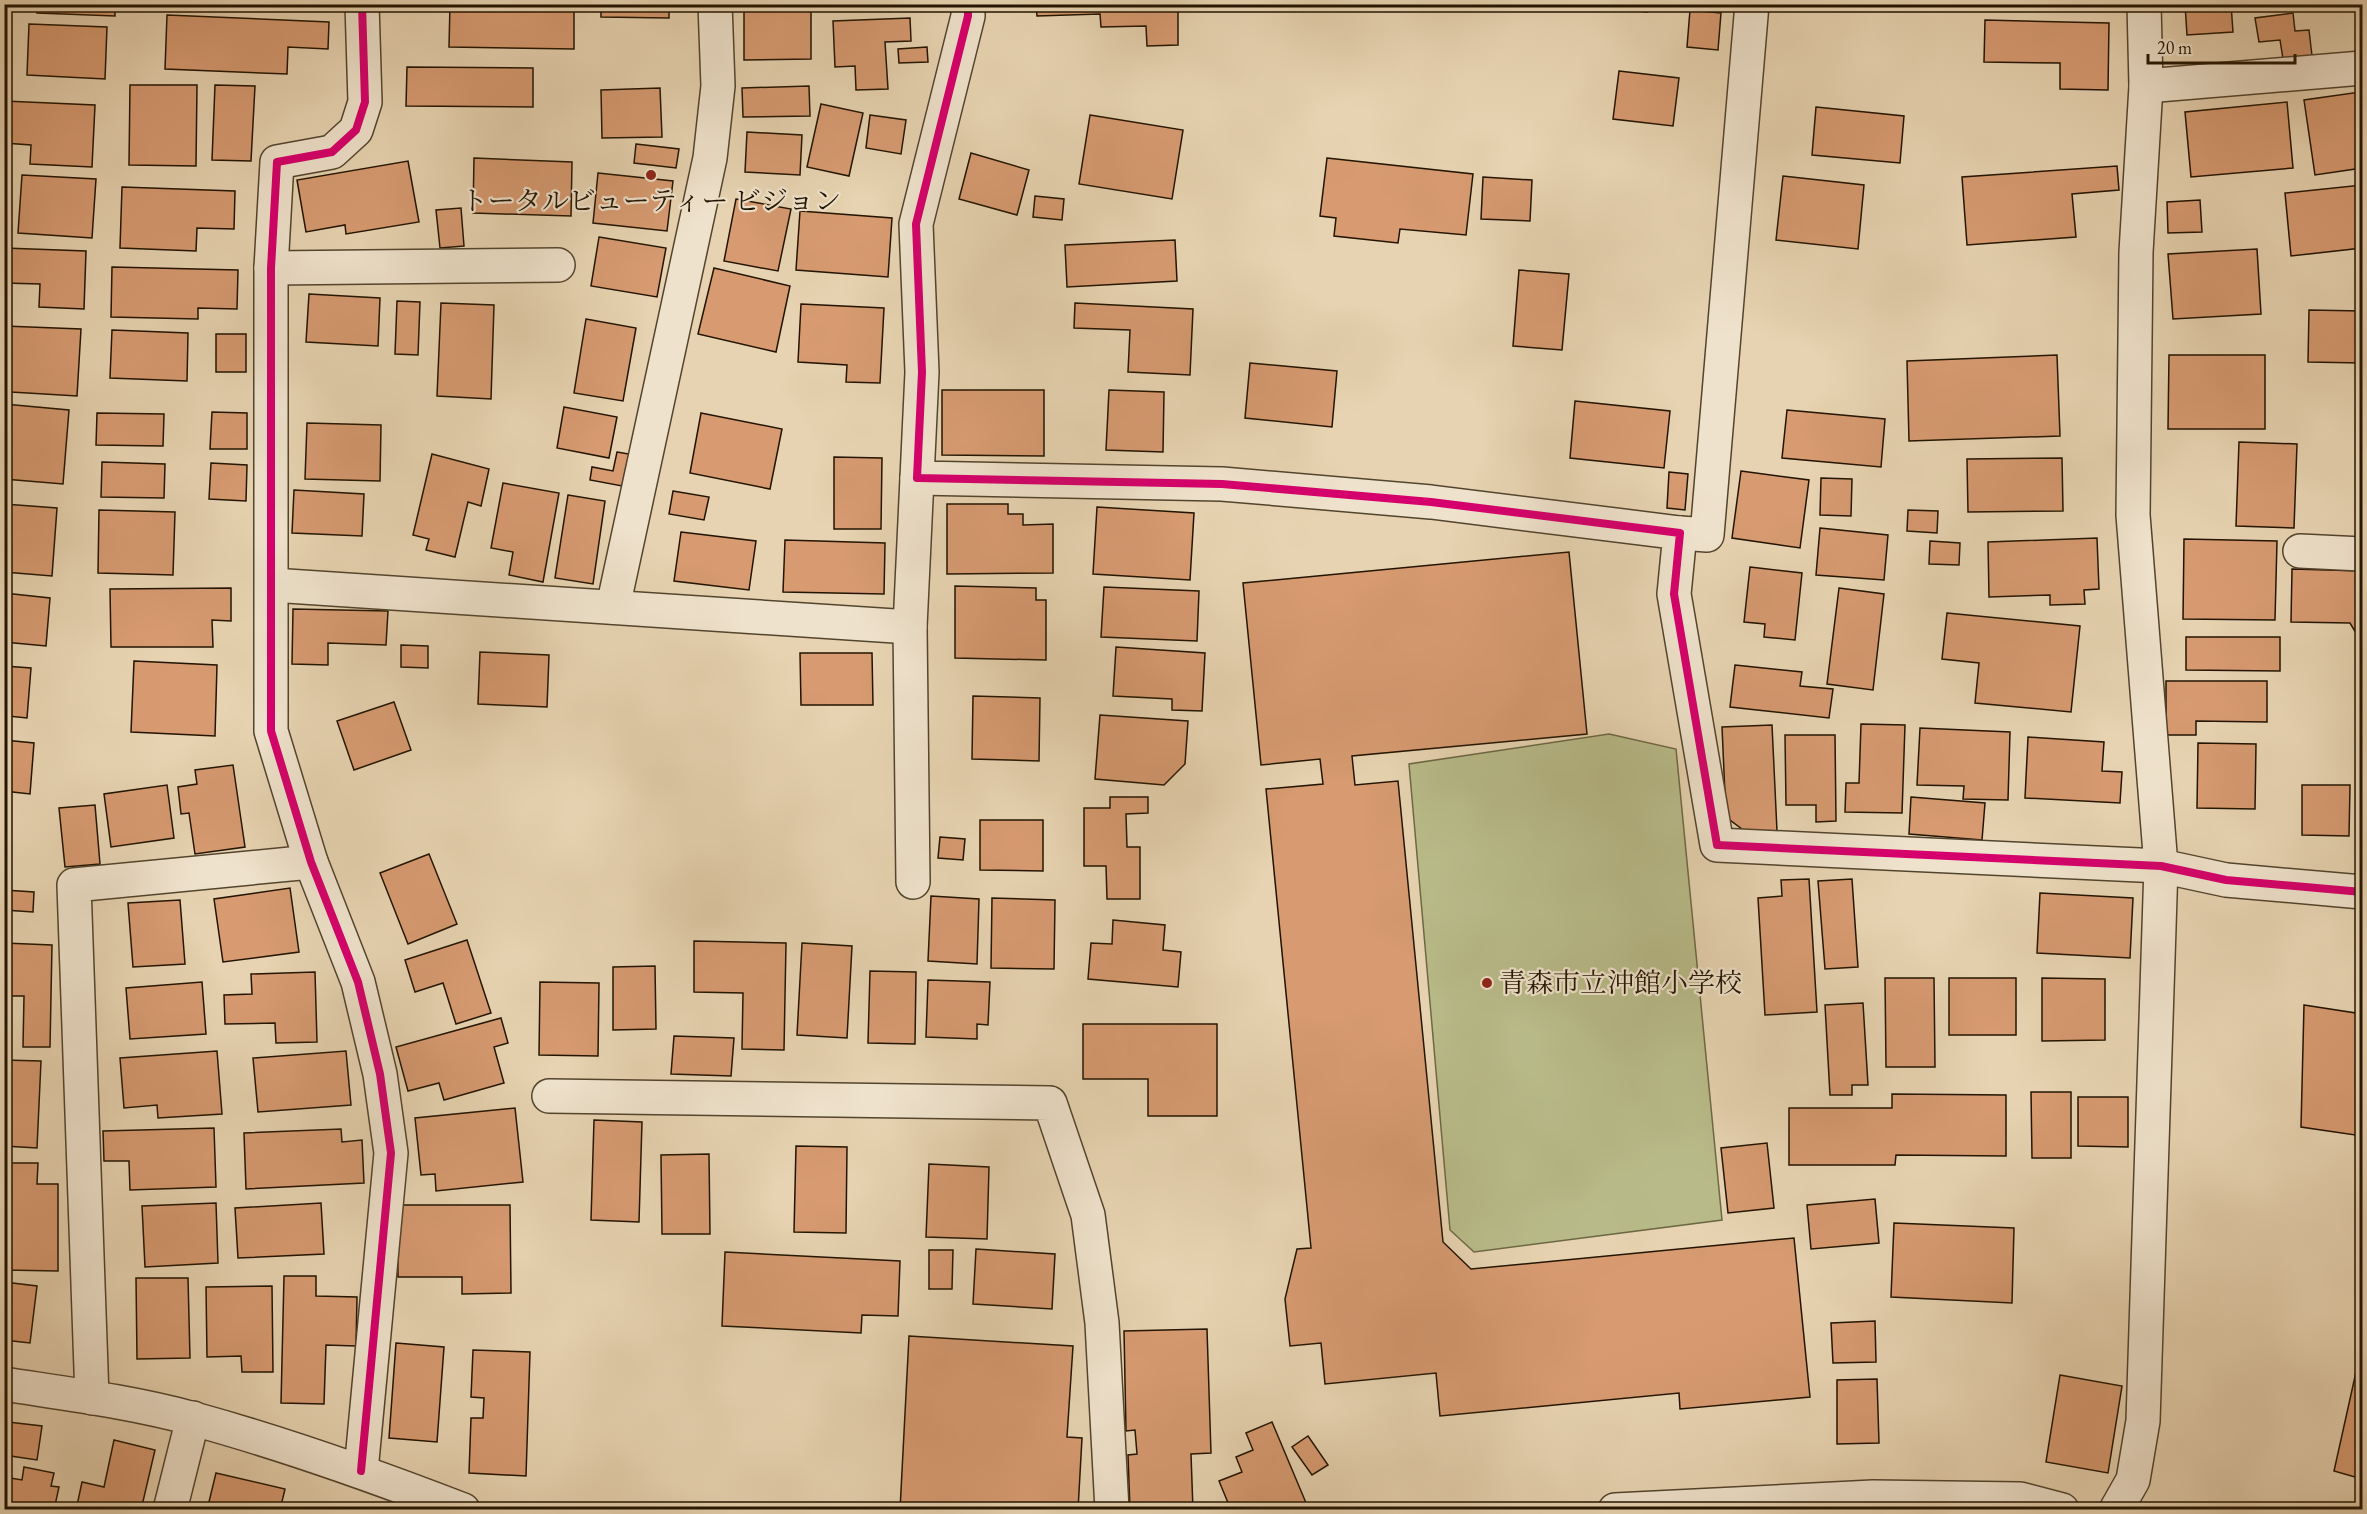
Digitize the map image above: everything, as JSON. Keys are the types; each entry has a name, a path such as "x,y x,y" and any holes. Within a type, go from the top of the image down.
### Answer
{"street":[{"path":"361,1471 391,1153 380,1074 358,982 311,862 271,731 271,268 277,162 332,152 356,130 365,102 362,4"},
{"path":"613,607 710,158 718,86 715,4"},
{"path":"913,882 910,627 922,372 916,224 968,16 968,4"},
{"path":"917,478 1222,484 1431,502 1707,535 1752,4"},
{"path":"2116,1509 2133,1480 2143,1421 2161,866 2133,515 2136,252 2146,86 2144,4"},
{"path":"2146,86 2362,68"},
{"path":"271,268 558,264"},
{"path":"1680,533 1674,594 1717,845 2161,866 2226,880 2362,892"},
{"path":"2300,551 2362,554"},
{"path":"272,585 910,627"},
{"path":"92,1398 74,885 311,862"},
{"path":"549,1096 1050,1103 1088,1215 1102,1323 1112,1509"},
{"path":"4,1384 92,1398 193,1418 361,1471 463,1509"},
{"path":"170,1509 193,1418"},
{"path":"1615,1509 1873,1497 2020,1499 2062,1509"}],"green space":[{"path":"1609,734 1676,749 1722,1220 1474,1252 1450,1230 1409,764"}],"building":[{"path":"38,4 115,4 115,16 37,13"},
{"path":"450,4 574,4 574,49 449,47"},
{"path":"601,4 669,4 669,18 601,17"},
{"path":"744,4 811,4 811,59 744,60"},
{"path":"832,4 888,4 888,11 831,11"},
{"path":"905,4 941,4 941,9 905,10"},
{"path":"1036,4 1178,4 1178,45 1147,46 1146,26 1101,27 1100,14 1037,16"},
{"path":"1608,4 1648,4 1647,12 1607,8"},
{"path":"2185,4 2231,4 2233,32 2187,35"},
{"path":"2304,4 2346,4 2305,10"},
{"path":"1690,10 1721,13 1718,50 1687,47"},
{"path":"2293,13 2295,31 2309,30 2312,56 2283,59 2280,40 2259,42 2255,18"},
{"path":"167,15 329,22 328,49 288,47 287,74 165,69"},
{"path":"910,18 911,41 885,42 888,89 856,90 855,66 835,67 833,21"},
{"path":"1985,20 2109,23 2108,90 2060,89 2060,63 1984,62"},
{"path":"29,24 107,27 105,79 27,75"},
{"path":"927,47 928,62 899,63 898,49"},
{"path":"407,67 533,68 533,107 406,106"},
{"path":"1619,71 1679,78 1673,126 1613,119"},
{"path":"130,85 197,85 196,166 129,165"},
{"path":"215,85 255,86 251,161 212,160"},
{"path":"809,86 810,116 743,117 742,88"},
{"path":"660,88 662,137 602,138 601,90"},
{"path":"2360,92 2362,168 2315,175 2304,100"},
{"path":"4,101 95,105 92,167 30,164 31,145 4,143"},
{"path":"2287,102 2293,168 2191,177 2185,112"},
{"path":"821,104 863,113 849,176 807,167"},
{"path":"1816,107 1904,116 1900,163 1812,155"},
{"path":"870,115 906,120 901,154 866,148"},
{"path":"1090,115 1183,130 1172,199 1079,184"},
{"path":"747,132 802,135 800,175 745,172"},
{"path":"636,144 679,149 676,168 634,163"},
{"path":"971,153 1029,170 1017,215 959,199"},
{"path":"474,158 572,162 571,216 473,213"},
{"path":"1327,158 1473,174 1466,235 1400,229 1398,243 1334,236 1336,218 1320,216"},
{"path":"408,161 419,222 346,234 345,225 306,232 297,180"},
{"path":"2117,166 2119,190 2072,194 2076,237 1967,245 1962,177"},
{"path":"598,173 673,181 667,231 593,223"},
{"path":"22,175 96,179 92,238 18,233"},
{"path":"1783,176 1864,185 1858,249 1776,240"},
{"path":"1483,177 1532,180 1530,221 1481,219"},
{"path":"2362,185 2362,248 2291,256 2285,193"},
{"path":"122,187 235,191 234,229 197,228 196,251 120,248"},
{"path":"1035,196 1064,199 1062,220 1033,217"},
{"path":"736,199 791,209 778,271 724,261"},
{"path":"2200,200 2202,232 2168,233 2167,202"},
{"path":"461,208 464,246 440,248 436,210"},
{"path":"800,211 892,218 888,277 796,270"},
{"path":"599,237 666,248 657,297 591,286"},
{"path":"1175,240 1177,281 1067,287 1065,245"},
{"path":"4,248 86,251 84,309 39,307 40,284 4,283"},
{"path":"2257,249 2261,314 2173,319 2168,254"},
{"path":"112,267 238,270 237,309 198,308 198,319 111,317"},
{"path":"714,268 790,286 776,352 698,334"},
{"path":"1519,270 1569,274 1562,350 1513,346"},
{"path":"309,294 380,298 378,346 306,342"},
{"path":"397,301 420,302 418,355 395,354"},
{"path":"441,303 494,305 491,399 437,396"},
{"path":"1075,303 1193,309 1190,375 1128,372 1130,330 1074,328"},
{"path":"801,304 884,308 880,383 846,382 847,365 798,362"},
{"path":"2309,310 2362,311 2362,363 2308,362"},
{"path":"586,319 636,328 623,401 574,393"},
{"path":"4,326 81,329 77,396 11,392 4,383"},
{"path":"112,330 188,333 187,381 110,378"},
{"path":"216,334 246,334 246,372 216,372"},
{"path":"2057,355 2060,436 1909,441 1907,361"},
{"path":"2169,355 2265,355 2265,429 2168,429"},
{"path":"1250,363 1337,371 1332,427 1245,418"},
{"path":"942,390 1044,390 1044,456 942,455"},
{"path":"1109,390 1164,392 1163,452 1106,450"},
{"path":"1575,401 1670,411 1664,468 1570,458"},
{"path":"4,404 69,410 63,484 4,479"},
{"path":"564,407 617,417 609,458 557,448"},
{"path":"1787,410 1885,419 1881,467 1782,458"},
{"path":"212,412 247,413 247,449 210,449"},
{"path":"97,413 164,414 163,446 96,445"},
{"path":"701,413 782,429 770,489 690,473"},
{"path":"307,423 381,425 380,481 305,479"},
{"path":"2239,442 2297,444 2294,528 2236,526"},
{"path":"617,452 629,454 622,486 590,480 592,467 613,471"},
{"path":"432,454 489,469 481,506 468,502 455,557 426,550 429,539 413,535"},
{"path":"834,457 882,458 881,529 834,529"},
{"path":"2062,458 2063,511 1968,512 1967,459"},
{"path":"102,462 165,464 164,498 101,497"},
{"path":"211,463 247,465 246,501 209,499"},
{"path":"1741,471 1809,480 1800,548 1732,538"},
{"path":"1669,472 1688,474 1685,510 1667,508"},
{"path":"1821,478 1852,479 1851,516 1820,515"},
{"path":"503,483 559,493 543,582 509,575 513,552 491,548"},
{"path":"294,490 364,494 362,536 292,533"},
{"path":"673,491 709,497 704,520 669,514"},
{"path":"568,495 605,501 593,584 555,578"},
{"path":"4,504 57,508 52,576 4,572"},
{"path":"947,504 1008,504 1008,514 1023,514 1023,525 1053,524 1053,573 947,574"},
{"path":"1097,507 1194,513 1190,580 1093,574"},
{"path":"99,510 175,512 173,575 98,573"},
{"path":"1908,510 1938,511 1937,533 1907,531"},
{"path":"1820,528 1888,535 1884,580 1816,575"},
{"path":"681,532 756,541 749,590 674,581"},
{"path":"2097,538 2099,589 2084,590 2085,604 2050,605 2050,595 1989,597 1988,542"},
{"path":"2184,539 2277,541 2275,620 2183,619"},
{"path":"785,540 885,543 884,594 783,592"},
{"path":"1930,541 1960,543 1959,565 1929,564"},
{"path":"1569,552 1587,734 1352,756 1355,785 1398,781 1443,1242 1471,1269 1794,1238 1810,1397 1680,1409 1679,1393 1440,1416 1436,1373 1325,1384 1321,1343 1290,1346 1285,1299 1297,1249 1311,1248 1266,789 1323,784 1320,759 1261,765 1243,583"},
{"path":"1750,567 1802,573 1795,640 1764,637 1765,624 1744,622"},
{"path":"2292,569 2362,571 2362,643 2350,623 2291,622"},
{"path":"955,586 1036,588 1036,600 1046,600 1046,660 955,658"},
{"path":"1104,587 1199,591 1197,641 1101,637"},
{"path":"231,588 231,621 212,620 213,647 111,647 110,589"},
{"path":"1839,588 1884,594 1873,690 1827,684"},
{"path":"4,593 50,598 46,646 4,642"},
{"path":"293,609 388,611 386,645 328,643 328,665 292,664"},
{"path":"1947,613 2080,626 2071,712 1975,703 1979,663 1942,659"},
{"path":"2186,637 2280,637 2280,671 2186,670"},
{"path":"401,645 428,646 428,668 401,667"},
{"path":"1116,647 1205,653 1202,711 1172,710 1172,699 1113,696"},
{"path":"480,652 549,655 547,707 478,704"},
{"path":"800,653 872,653 873,705 801,705"},
{"path":"134,661 217,665 215,736 131,732"},
{"path":"1735,665 1802,672 1800,686 1833,689 1829,718 1730,707"},
{"path":"4,666 31,668 27,718 8,716 6,732 4,731"},
{"path":"2166,681 2267,681 2267,722 2196,721 2196,735 2166,735"},
{"path":"973,696 1040,698 1039,761 972,759"},
{"path":"394,702 411,750 354,770 337,721"},
{"path":"1100,715 1188,721 1185,764 1164,785 1095,779"},
{"path":"1861,724 1905,725 1902,813 1845,812 1846,783 1859,783"},
{"path":"1772,725 1777,831 1746,832 1726,817 1722,727"},
{"path":"1920,728 2010,732 2008,800 1963,799 1964,786 1917,785"},
{"path":"1785,735 1835,735 1836,821 1816,822 1816,805 1786,805"},
{"path":"2028,737 2104,742 2102,771 2122,772 2120,803 2025,798"},
{"path":"4,740 34,743 30,794 4,791"},
{"path":"2198,743 2256,744 2255,809 2197,808"},
{"path":"233,765 245,847 195,854 189,813 181,814 178,787 197,784 195,770"},
{"path":"167,785 174,838 111,847 104,794"},
{"path":"2302,785 2350,785 2349,836 2302,835"},
{"path":"1110,797 1148,797 1148,813 1126,814 1127,847 1140,847 1140,899 1107,899 1106,866 1084,866 1084,808 1110,808"},
{"path":"1911,797 1985,803 1982,840 1909,834"},
{"path":"95,805 100,864 65,867 59,808"},
{"path":"980,820 1043,820 1043,871 980,870"},
{"path":"940,837 965,839 963,860 938,858"},
{"path":"429,854 457,924 408,944 380,873"},
{"path":"1809,879 1817,1012 1765,1015 1758,898 1782,896 1781,880"},
{"path":"1852,879 1858,967 1825,969 1818,881"},
{"path":"290,888 299,952 223,962 214,899"},
{"path":"4,890 34,892 33,912 4,910"},
{"path":"2040,893 2133,898 2130,958 2037,953"},
{"path":"931,896 979,899 977,964 928,961"},
{"path":"992,898 1055,900 1054,969 991,968"},
{"path":"180,900 185,964 133,967 128,903"},
{"path":"1113,920 1165,925 1163,950 1181,952 1178,987 1088,979 1091,943 1112,944"},
{"path":"467,940 491,1013 456,1024 443,983 415,992 405,960"},
{"path":"694,941 786,943 784,1050 742,1049 743,993 694,992"},
{"path":"4,943 52,945 50,1047 23,1047 24,996 4,996"},
{"path":"802,943 852,946 847,1038 797,1035"},
{"path":"655,966 656,1029 613,1030 613,967"},
{"path":"870,971 916,972 915,1044 868,1043"},
{"path":"315,972 317,1042 276,1043 275,1023 225,1024 224,995 252,994 251,974"},
{"path":"1885,978 1934,978 1935,1067 1886,1067"},
{"path":"1949,978 2016,978 2016,1035 1949,1035"},
{"path":"2042,978 2105,979 2105,1040 2042,1041"},
{"path":"928,980 990,982 988,1025 977,1024 977,1039 926,1037"},
{"path":"202,982 206,1034 130,1039 126,988"},
{"path":"540,982 599,983 598,1056 539,1055"},
{"path":"1863,1003 1868,1085 1852,1085 1852,1095 1830,1095 1825,1005"},
{"path":"2304,1005 2362,1014 2362,1136 2301,1127"},
{"path":"501,1018 508,1043 494,1047 504,1083 444,1100 439,1083 408,1091 396,1047"},
{"path":"1083,1024 1217,1024 1217,1116 1148,1116 1148,1079 1083,1079"},
{"path":"674,1036 734,1038 731,1076 671,1074"},
{"path":"217,1051 222,1114 158,1118 157,1105 124,1108 120,1058"},
{"path":"346,1051 351,1105 258,1112 253,1058"},
{"path":"4,1060 41,1061 37,1148 4,1146"},
{"path":"2031,1092 2071,1092 2071,1158 2032,1158"},
{"path":"1892,1094 2006,1095 2006,1156 1896,1155 1895,1165 1789,1165 1789,1108 1892,1108"},
{"path":"2078,1097 2128,1097 2128,1147 2078,1146"},
{"path":"515,1108 523,1182 436,1191 435,1174 421,1175 415,1118"},
{"path":"594,1120 642,1122 639,1222 591,1220"},
{"path":"214,1128 216,1187 130,1190 129,1161 104,1161 103,1131"},
{"path":"341,1129 342,1142 362,1140 364,1183 246,1189 244,1133"},
{"path":"1767,1143 1774,1208 1728,1213 1721,1148"},
{"path":"796,1146 847,1147 846,1233 794,1232"},
{"path":"709,1154 710,1234 662,1234 661,1155"},
{"path":"4,1163 38,1163 37,1184 58,1184 58,1271 4,1270"},
{"path":"929,1164 989,1167 987,1239 926,1237"},
{"path":"1875,1199 1879,1243 1811,1249 1807,1205"},
{"path":"216,1203 218,1263 145,1267 142,1206"},
{"path":"321,1203 324,1254 238,1258 235,1208"},
{"path":"397,1205 510,1205 511,1293 462,1294 462,1277 398,1277"},
{"path":"1894,1223 2014,1228 2012,1303 1891,1297"},
{"path":"976,1249 1055,1254 1052,1309 973,1304"},
{"path":"929,1250 953,1250 952,1289 929,1289"},
{"path":"725,1252 900,1261 898,1316 862,1315 861,1333 722,1326"},
{"path":"284,1276 316,1276 316,1296 357,1297 356,1346 326,1345 324,1404 281,1403"},
{"path":"136,1278 188,1278 190,1358 137,1359"},
{"path":"4,1282 37,1286 30,1343 4,1340"},
{"path":"272,1286 273,1372 242,1372 241,1356 207,1357 206,1287"},
{"path":"1875,1321 1876,1362 1833,1363 1831,1323"},
{"path":"1207,1329 1211,1453 1191,1454 1193,1510 1130,1510 1128,1455 1137,1454 1135,1430 1126,1431 1124,1331"},
{"path":"909,1336 1073,1346 1067,1437 1082,1438 1078,1510 900,1510"},
{"path":"396,1343 444,1347 437,1442 389,1438"},
{"path":"2362,1345 2362,1479 2334,1471"},
{"path":"473,1350 530,1352 526,1476 469,1473 471,1418 483,1418 484,1398 471,1397"},
{"path":"2060,1375 2122,1386 2108,1473 2046,1462"},
{"path":"1877,1379 1879,1443 1837,1444 1837,1380"},
{"path":"8,1422 42,1426 37,1460 4,1455"},
{"path":"1272,1422 1309,1510 1231,1510 1219,1481 1242,1472 1236,1457 1253,1450 1246,1433"},
{"path":"1308,1436 1328,1465 1312,1475 1292,1447"},
{"path":"114,1440 155,1450 141,1510 76,1510 82,1482 104,1487"},
{"path":"24,1467 54,1473 51,1486 59,1487 54,1510 4,1510 4,1477 22,1480"},
{"path":"216,1473 285,1489 280,1510 207,1510"}],"cycle path":[{"path":"361,1471 391,1153 380,1074 358,982 311,862 271,731 271,268 277,162 332,152 356,130 365,102 362,4"},
{"path":"968,4 968,16 916,224 922,372 917,478 1222,484 1431,502 1680,533 1674,594 1717,845 2161,866 2226,880 2362,892"}],"place":[{"name":"トータルビューティー ビジョン","path":"651,175"},
{"name":"青森市立沖館小学校","path":"1487,983"}]}
